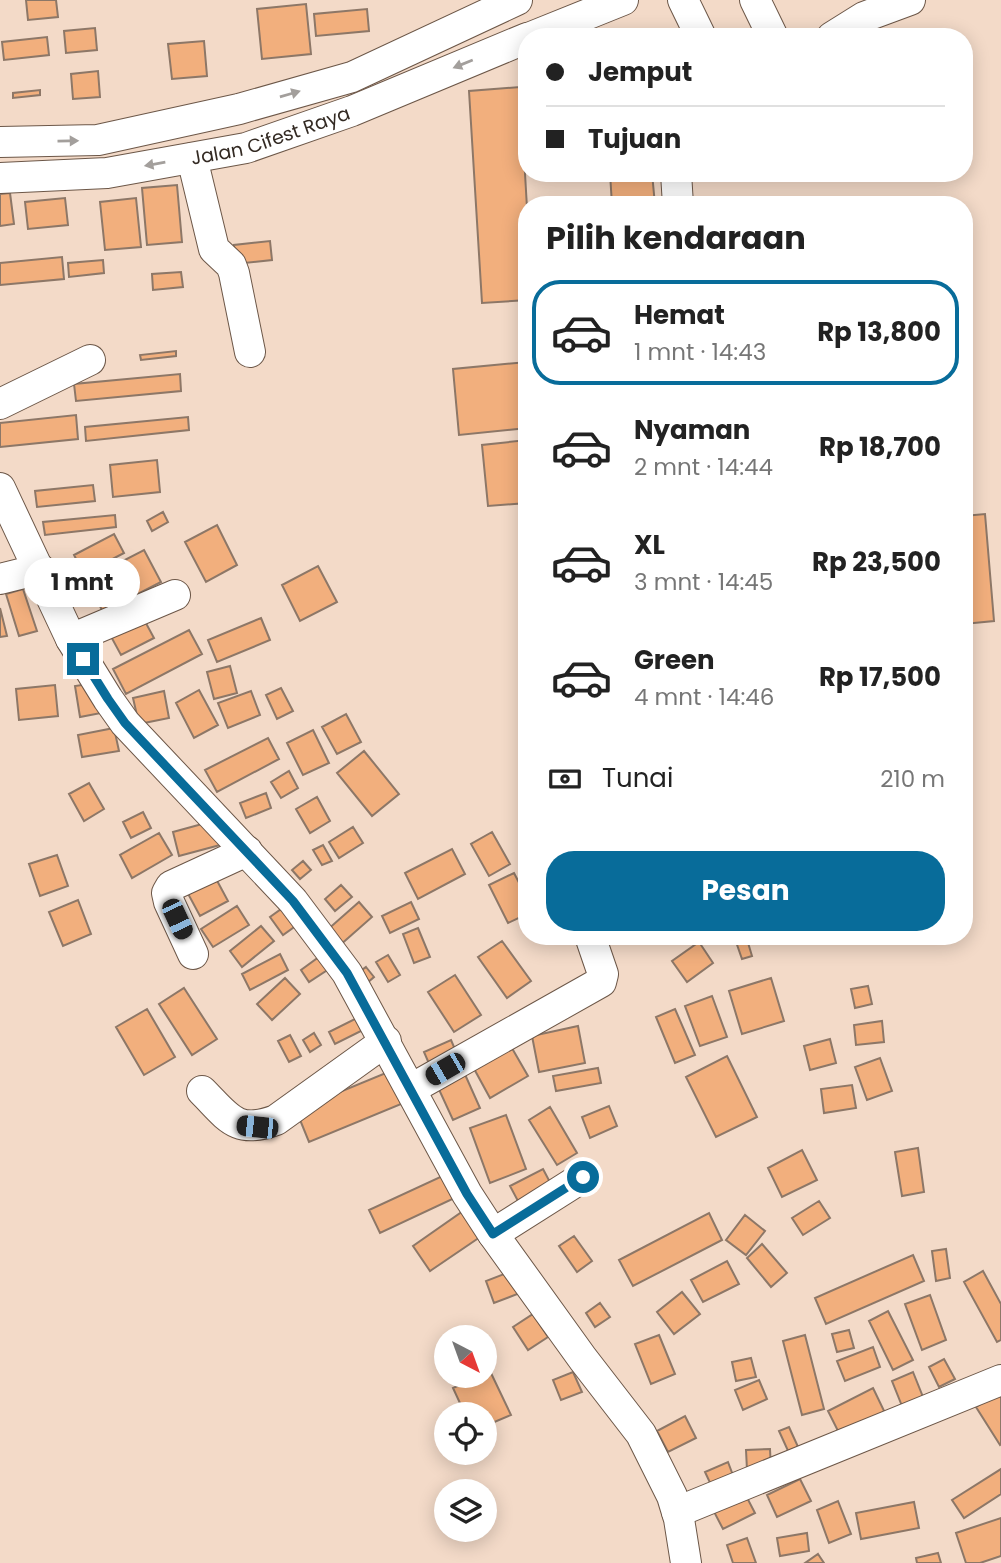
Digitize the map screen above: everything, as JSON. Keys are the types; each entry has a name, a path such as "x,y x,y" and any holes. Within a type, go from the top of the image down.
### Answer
{"street":[{"name":"Jalan Cifest Raya","path":"0,142 98,140 239,109 352,77 517,0"},
{"name":"Jalan Cifest Raya","path":"554,28 623,0"},
{"path":"683,0 697,28"},
{"path":"755,0 768,28"},
{"path":"841,28 860,8 911,0"},
{"name":"Jalan Cifest Raya","path":"0,178 107,173 246,148 326,120 518,42"},
{"path":"192,158 214,249 231,265 234,273 250,352"},
{"path":"0,404 90,360"},
{"path":"0,488 71,639 125,723 293,901 347,973 467,1194 583,1359 641,1434 672,1496 686,1563"},
{"path":"0,579 40,569"},
{"path":"71,639 175,595"},
{"path":"193,954 167,893 171,886 247,851"},
{"path":"411,1089 601,982 603,974 593,945"},
{"path":"202,1091 240,1125 257,1127 276,1120 386,1041"},
{"path":"493,1234 583,1177"},
{"path":"677,1512 1001,1380"}],"building":[{"path":"26,0 56,0 58,17 28,20"},
{"path":"306,4 311,54 262,59 257,9"},
{"path":"367,9 369,31 316,36 314,14"},
{"path":"95,28 97,50 66,53 64,31"},
{"path":"47,37 49,55 4,60 2,42"},
{"path":"204,41 207,76 172,79 168,44"},
{"path":"98,71 100,97 73,99 71,74"},
{"path":"518,87 518,182 525,182 526,196 518,196 518,301 482,303 469,91"},
{"path":"40,90 40,95 13,98 13,93"},
{"path":"611,182 653,182 654,196 611,196"},
{"path":"177,185 182,242 147,245 142,188"},
{"path":"10,193 14,224 0,226 0,194"},
{"path":"65,198 68,225 28,229 25,202"},
{"path":"136,198 141,247 105,250 100,202"},
{"path":"270,241 272,260 235,264 234,245"},
{"path":"62,257 64,279 0,285 0,263"},
{"path":"103,260 104,273 69,277 68,263"},
{"path":"181,272 183,287 153,290 152,274"},
{"path":"176,351 176,356 141,360 140,355"},
{"path":"518,363 518,429 459,435 453,369"},
{"path":"180,374 181,391 76,401 74,384"},
{"path":"76,415 78,439 0,447 0,423"},
{"path":"188,417 189,430 86,441 85,427"},
{"path":"518,441 518,504 488,506 482,445"},
{"path":"157,460 160,492 113,497 110,465"},
{"path":"93,485 95,501 37,507 35,491"},
{"path":"163,512 168,522 152,531 147,521"},
{"path":"985,514 994,621 973,623 973,515"},
{"path":"115,515 116,527 45,535 43,522"},
{"path":"217,525 237,565 206,582 185,542"},
{"path":"114,534 124,553 84,574 74,555"},
{"path":"144,550 161,582 103,612 86,580"},
{"path":"318,566 337,602 300,621 282,585"},
{"path":"23,589 37,631 19,636 6,594"},
{"path":"0,608 7,636 0,637"},
{"path":"141,614 154,638 121,655 108,631"},
{"path":"261,618 270,640 217,662 208,640"},
{"path":"189,630 202,654 126,694 113,669"},
{"path":"230,666 237,693 214,699 207,672"},
{"path":"96,683 101,713 80,717 75,686"},
{"path":"55,685 58,716 19,720 16,689"},
{"path":"281,688 293,711 277,719 266,695"},
{"path":"199,690 218,725 194,738 176,703"},
{"path":"164,691 169,718 139,724 133,698"},
{"path":"251,691 260,715 228,728 218,703"},
{"path":"346,714 361,742 337,754 322,727"},
{"path":"114,728 119,751 82,757 78,735"},
{"path":"313,730 329,763 303,775 287,743"},
{"path":"268,738 279,759 217,792 205,770"},
{"path":"364,751 399,794 372,816 337,773"},
{"path":"289,771 298,788 281,798 271,782"},
{"path":"89,783 104,809 84,821 69,794"},
{"path":"266,793 271,808 246,818 240,803"},
{"path":"317,797 330,821 310,833 296,809"},
{"path":"143,812 151,828 131,838 123,822"},
{"path":"213,821 220,845 179,856 173,832"},
{"path":"353,827 363,843 339,858 329,842"},
{"path":"492,832 510,864 489,876 471,844"},
{"path":"159,833 172,855 132,878 120,855"},
{"path":"323,845 332,861 322,865 313,850"},
{"path":"452,849 465,874 418,899 405,873"},
{"path":"57,855 68,886 40,896 29,864"},
{"path":"303,861 311,870 300,879 292,870"},
{"path":"514,873 518,881 518,918 508,923 489,885"},
{"path":"214,875 228,901 200,916 186,890"},
{"path":"341,885 352,897 335,911 325,899"},
{"path":"78,900 91,934 63,946 49,912"},
{"path":"359,902 372,917 339,946 326,931"},
{"path":"411,902 419,919 390,933 382,916"},
{"path":"237,906 249,925 213,947 201,929"},
{"path":"284,907 297,925 283,935 270,917"},
{"path":"261,926 274,941 242,967 230,951"},
{"path":"418,928 430,957 414,963 403,934"},
{"path":"502,941 531,981 507,998 478,957"},
{"path":"695,945 701,945 713,963 687,982 672,961"},
{"path":"737,945 749,945 752,956 742,959"},
{"path":"280,954 288,970 250,990 242,974"},
{"path":"323,954 332,967 309,982 301,970"},
{"path":"388,955 400,975 388,982 376,962"},
{"path":"366,967 374,977 367,983 358,973"},
{"path":"455,975 481,1015 454,1032 428,992"},
{"path":"285,978 300,994 272,1020 257,1004"},
{"path":"771,978 784,1021 742,1034 729,991"},
{"path":"868,986 872,1004 855,1008 851,989"},
{"path":"184,988 217,1039 192,1055 159,1004"},
{"path":"712,996 727,1037 700,1046 685,1006"},
{"path":"147,1009 175,1057 144,1075 116,1027"},
{"path":"675,1009 695,1055 675,1063 656,1017"},
{"path":"363,1015 369,1027 335,1044 329,1032"},
{"path":"882,1021 884,1042 856,1045 854,1025"},
{"path":"578,1026 585,1063 539,1072 532,1036"},
{"path":"314,1033 321,1045 310,1052 303,1040"},
{"path":"290,1035 301,1056 289,1062 278,1041"},
{"path":"830,1039 836,1063 810,1070 804,1046"},
{"path":"451,1040 457,1054 430,1066 424,1052"},
{"path":"509,1043 528,1076 490,1098 472,1065"},
{"path":"727,1056 757,1117 716,1137 686,1077"},
{"path":"880,1058 892,1091 867,1100 855,1067"},
{"path":"598,1068 601,1083 556,1091 553,1076"},
{"path":"393,1070 406,1102 309,1142 296,1110"},
{"path":"463,1070 480,1108 453,1120 436,1083"},
{"path":"852,1085 856,1108 824,1113 821,1089"},
{"path":"609,1106 617,1126 590,1138 582,1117"},
{"path":"550,1107 577,1153 557,1165 529,1120"},
{"path":"506,1115 526,1169 490,1183 470,1128"},
{"path":"918,1148 924,1192 902,1196 895,1152"},
{"path":"802,1150 817,1180 782,1197 768,1168"},
{"path":"543,1169 552,1186 519,1203 510,1186"},
{"path":"451,1172 461,1195 380,1233 369,1210"},
{"path":"819,1201 830,1218 803,1235 792,1218"},
{"path":"466,1209 483,1235 430,1271 413,1246"},
{"path":"709,1213 722,1240 633,1286 619,1260"},
{"path":"745,1215 765,1231 746,1255 726,1240"},
{"path":"574,1236 592,1261 577,1272 559,1246"},
{"path":"762,1244 787,1273 771,1287 747,1258"},
{"path":"946,1249 950,1278 936,1281 932,1251"},
{"path":"913,1255 924,1281 826,1324 815,1298"},
{"path":"727,1261 739,1284 703,1302 691,1280"},
{"path":"512,1271 520,1293 494,1303 486,1281"},
{"path":"983,1271 1001,1304 1001,1340 997,1342 964,1282"},
{"path":"682,1292 700,1314 674,1334 657,1312"},
{"path":"930,1295 946,1340 922,1350 905,1304"},
{"path":"600,1303 610,1317 595,1327 586,1313"},
{"path":"888,1311 913,1360 893,1370 869,1321"},
{"path":"533,1314 548,1337 528,1350 513,1327"},
{"path":"849,1330 854,1348 837,1352 832,1334"},
{"path":"659,1335 675,1374 651,1384 635,1344"},
{"path":"805,1335 824,1409 802,1415 783,1341"},
{"path":"873,1347 880,1367 845,1381 837,1361"},
{"path":"751,1358 756,1377 736,1381 732,1362"},
{"path":"944,1359 955,1379 939,1387 929,1367"},
{"path":"573,1372 582,1392 561,1400 553,1380"},
{"path":"913,1372 923,1397 902,1406 892,1381"},
{"path":"759,1380 767,1399 743,1410 735,1390"},
{"path":"497,1386 511,1415 497,1421 497,1402 459,1402 453,1388 497,1388"},
{"path":"873,1388 887,1417 842,1439 828,1411"},
{"path":"1001,1391 1001,1444 1000,1445 976,1407"},
{"path":"685,1416 696,1438 668,1452 657,1431"},
{"path":"789,1427 799,1449 789,1453 779,1431"},
{"path":"770,1449 771,1469 747,1470 746,1450"},
{"path":"728,1462 734,1478 712,1487 705,1472"},
{"path":"1001,1469 1001,1494 964,1518 952,1500"},
{"path":"800,1479 811,1501 777,1517 767,1495"},
{"path":"742,1488 755,1513 723,1529 710,1504"},
{"path":"838,1501 851,1534 829,1543 817,1510"},
{"path":"914,1502 919,1528 861,1539 856,1513"},
{"path":"1001,1518 1001,1556 980,1563 966,1563 956,1533"},
{"path":"807,1533 809,1551 780,1556 777,1538"},
{"path":"747,1538 756,1563 733,1563 727,1545"},
{"path":"938,1553 941,1563 917,1563 916,1558"},
{"path":"818,1554 824,1563 805,1563"}],"route":[{"path":"83,659 125,723 293,901 347,973 467,1194 493,1234 583,1177"}]}
